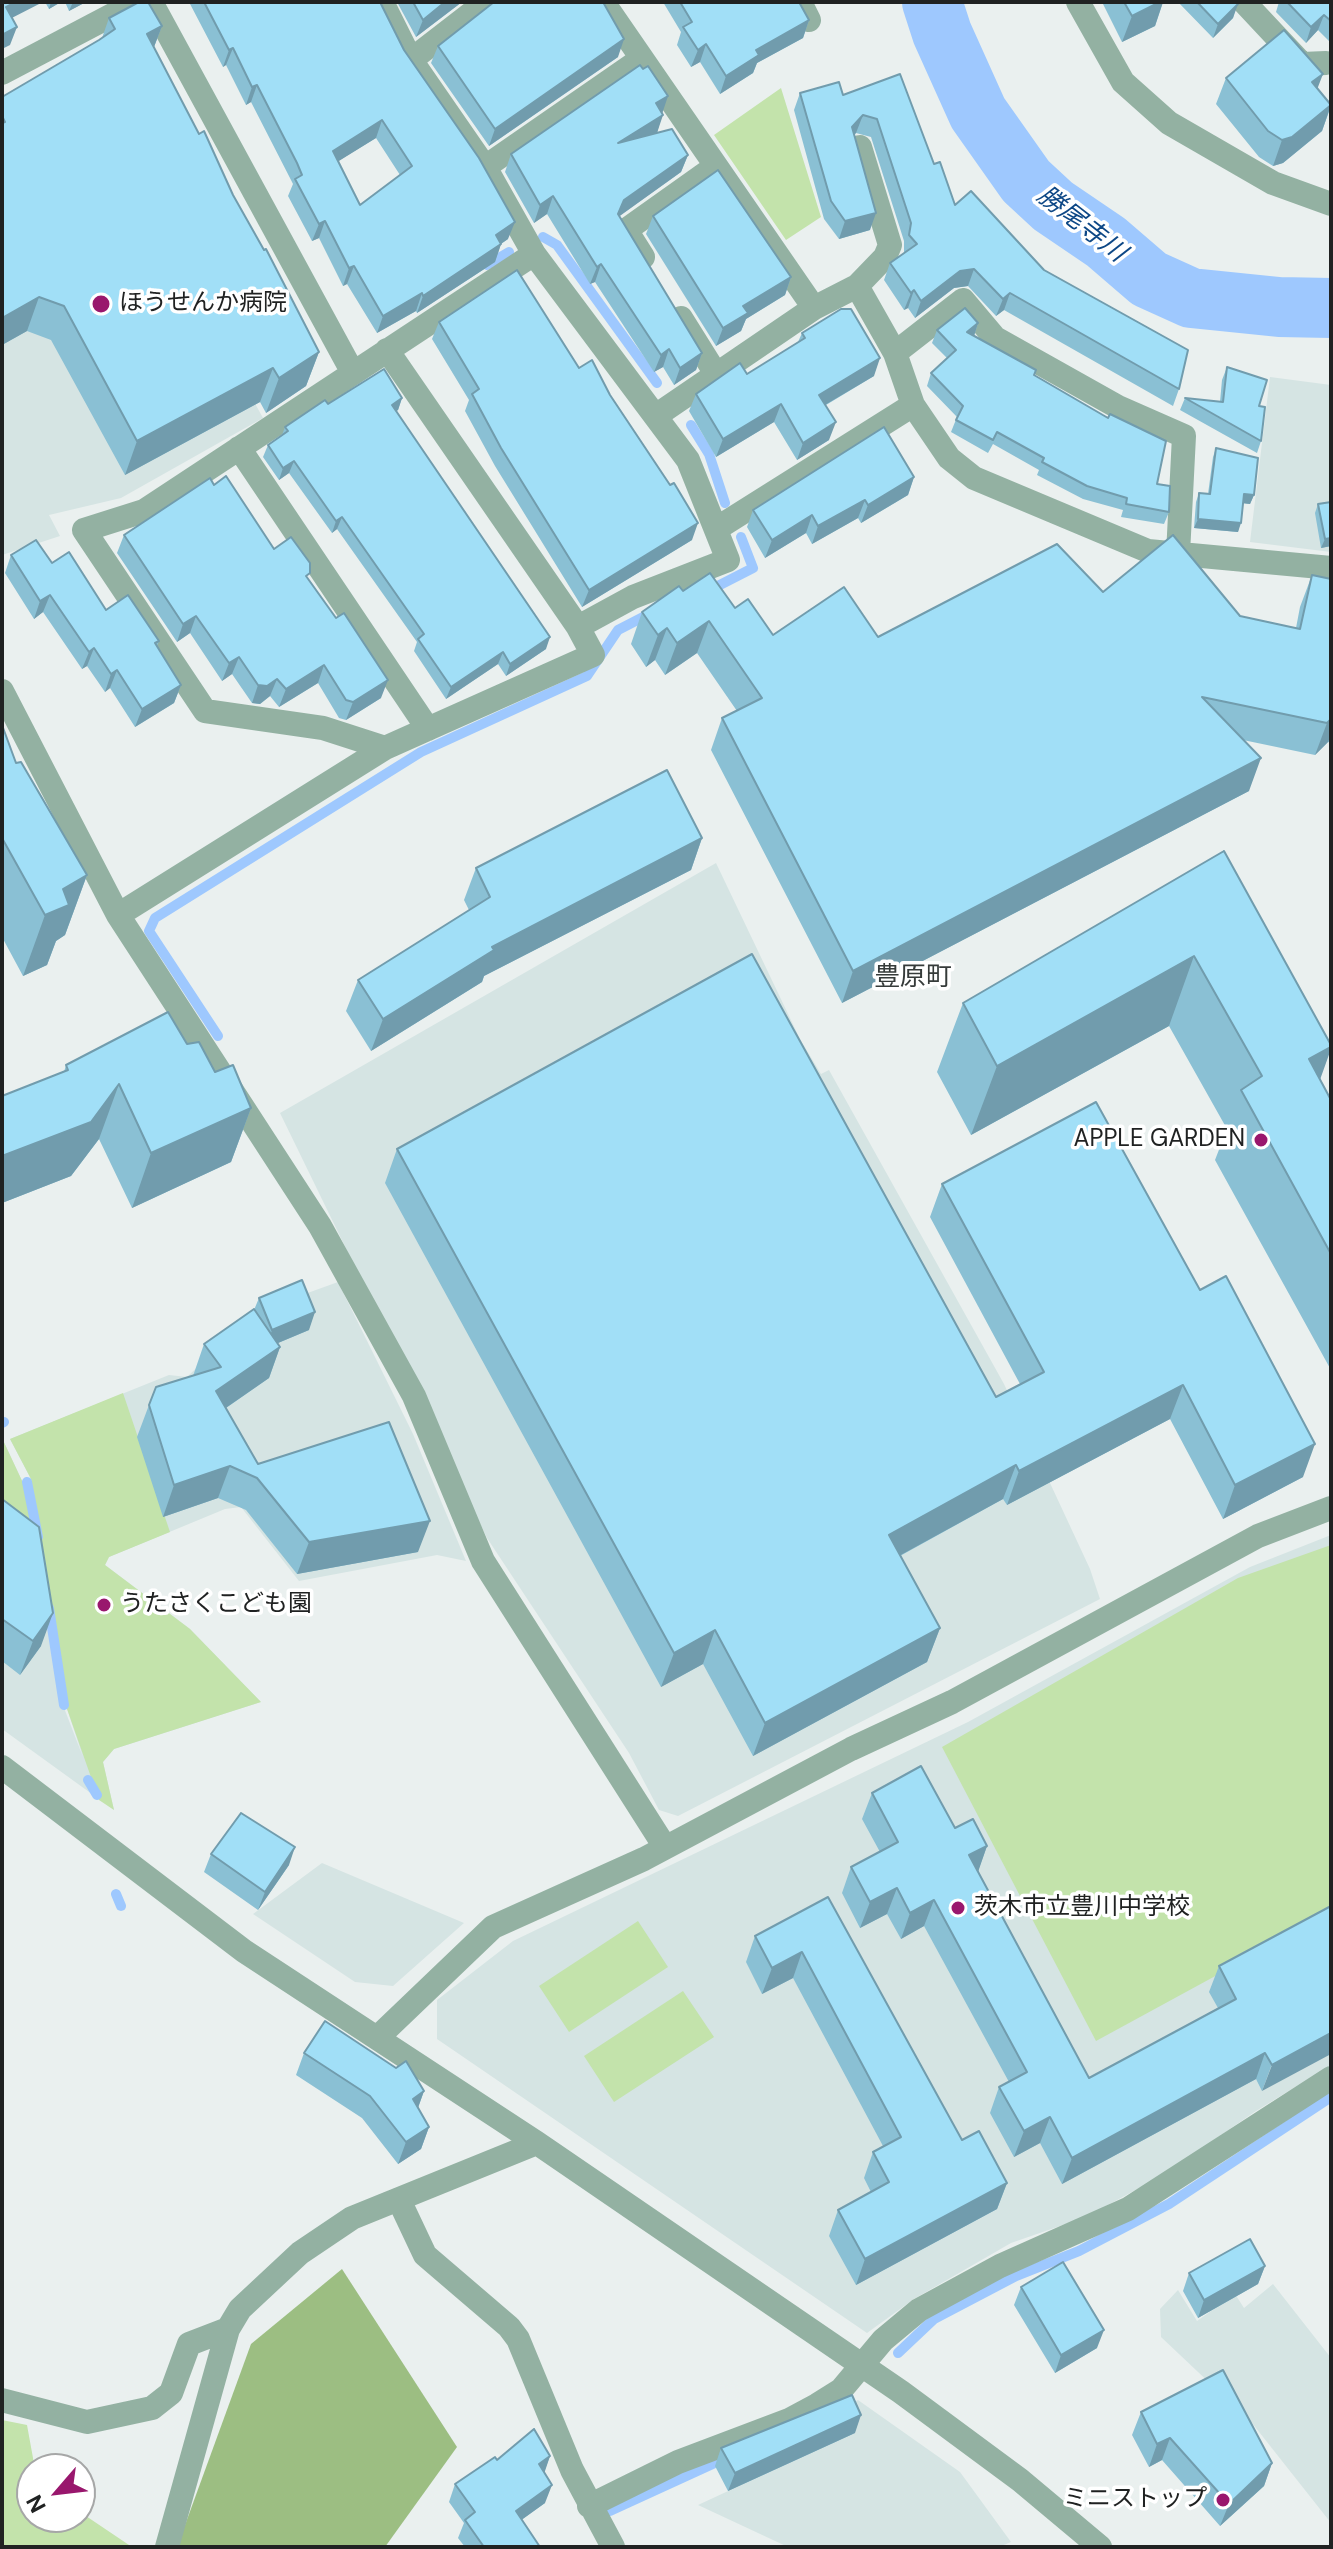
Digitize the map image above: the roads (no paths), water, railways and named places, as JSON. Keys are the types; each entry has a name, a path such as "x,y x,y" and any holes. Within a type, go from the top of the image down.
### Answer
{"street":[{"path":"2,73 137,2"},
{"path":"151,2 353,373"},
{"path":"382,2 411,60 485,167 534,254 688,460 728,560 633,597 578,627"},
{"path":"411,60 486,2"},
{"path":"603,2 814,308"},
{"path":"1078,2 1123,82 1169,123 1273,183 1331,204"},
{"path":"1256,6 1302,64 1326,63"},
{"path":"485,167 641,59"},
{"path":"657,415 814,308 857,286 885,257 890,245 860,147"},
{"path":"716,166 626,230 716,374"},
{"path":"385,748 323,728 205,711 84,530 144,511 534,254"},
{"path":"857,286 895,353 913,405 949,458 974,478 1148,551 1331,568"},
{"path":"895,353 963,300 995,338 1118,407 1184,436 1178,554"},
{"path":"118,915 385,748 593,655 578,627 387,350"},
{"path":"716,529 913,405"},
{"path":"239,448 428,729"},
{"path":"2,691 118,915 320,1226 414,1396 483,1561 665,1847"},
{"path":"377,2038 493,1927 665,1847 851,1749 952,1702 1258,1536 1331,1508"},
{"path":"2,1767 244,1951 537,2143 862,2365 1020,2480 1100,2547"},
{"path":"589,2506 678,2462 789,2420 841,2390 883,2340 919,2310 1000,2266 1069,2238 1128,2209 1331,2078"},
{"path":"167,2547 228,2329 240,2309 262,2285 300,2253 352,2218 537,2143"},
{"path":"399,2200 425,2255 509,2327 518,2339 589,2506 613,2547"},
{"path":"2,2400 87,2422 152,2408 171,2393 189,2344 228,2329"}],"waterway":[{"name":"勝尾寺川","path":"932,2 942,33 978,113 1026,181 1053,206 1106,242 1149,279 1191,298 1279,307 1331,308"},
{"path":"543,237 557,245 657,383"},
{"path":"487,265 509,252"},
{"path":"691,425 709,454 725,503"},
{"path":"710,590 753,568 741,537"},
{"path":"218,1036 149,931 155,918 421,752 587,676 618,630 651,613"},
{"path":"27,1482 38,1537"},
{"path":"49,1608 64,1705"},
{"path":"88,1780 97,1795"},
{"path":"116,1894 121,1906"},
{"path":"898,2353 934,2319 1016,2276 1079,2251 1169,2204 1331,2097"},
{"path":"610,2511 728,2457"}],"place":[{"name":"ほうせんか病院","path":"101,304"},
{"name":"APPLE GARDEN","path":"1261,1140"},
{"name":"うたさくこども園","path":"104,1605"},
{"name":"茨木市立豊川中学校","path":"958,1908"},
{"name":"ミニストップ","path":"1223,2500"}],"district":[{"name":"豊原町","path":"913,978"}]}
